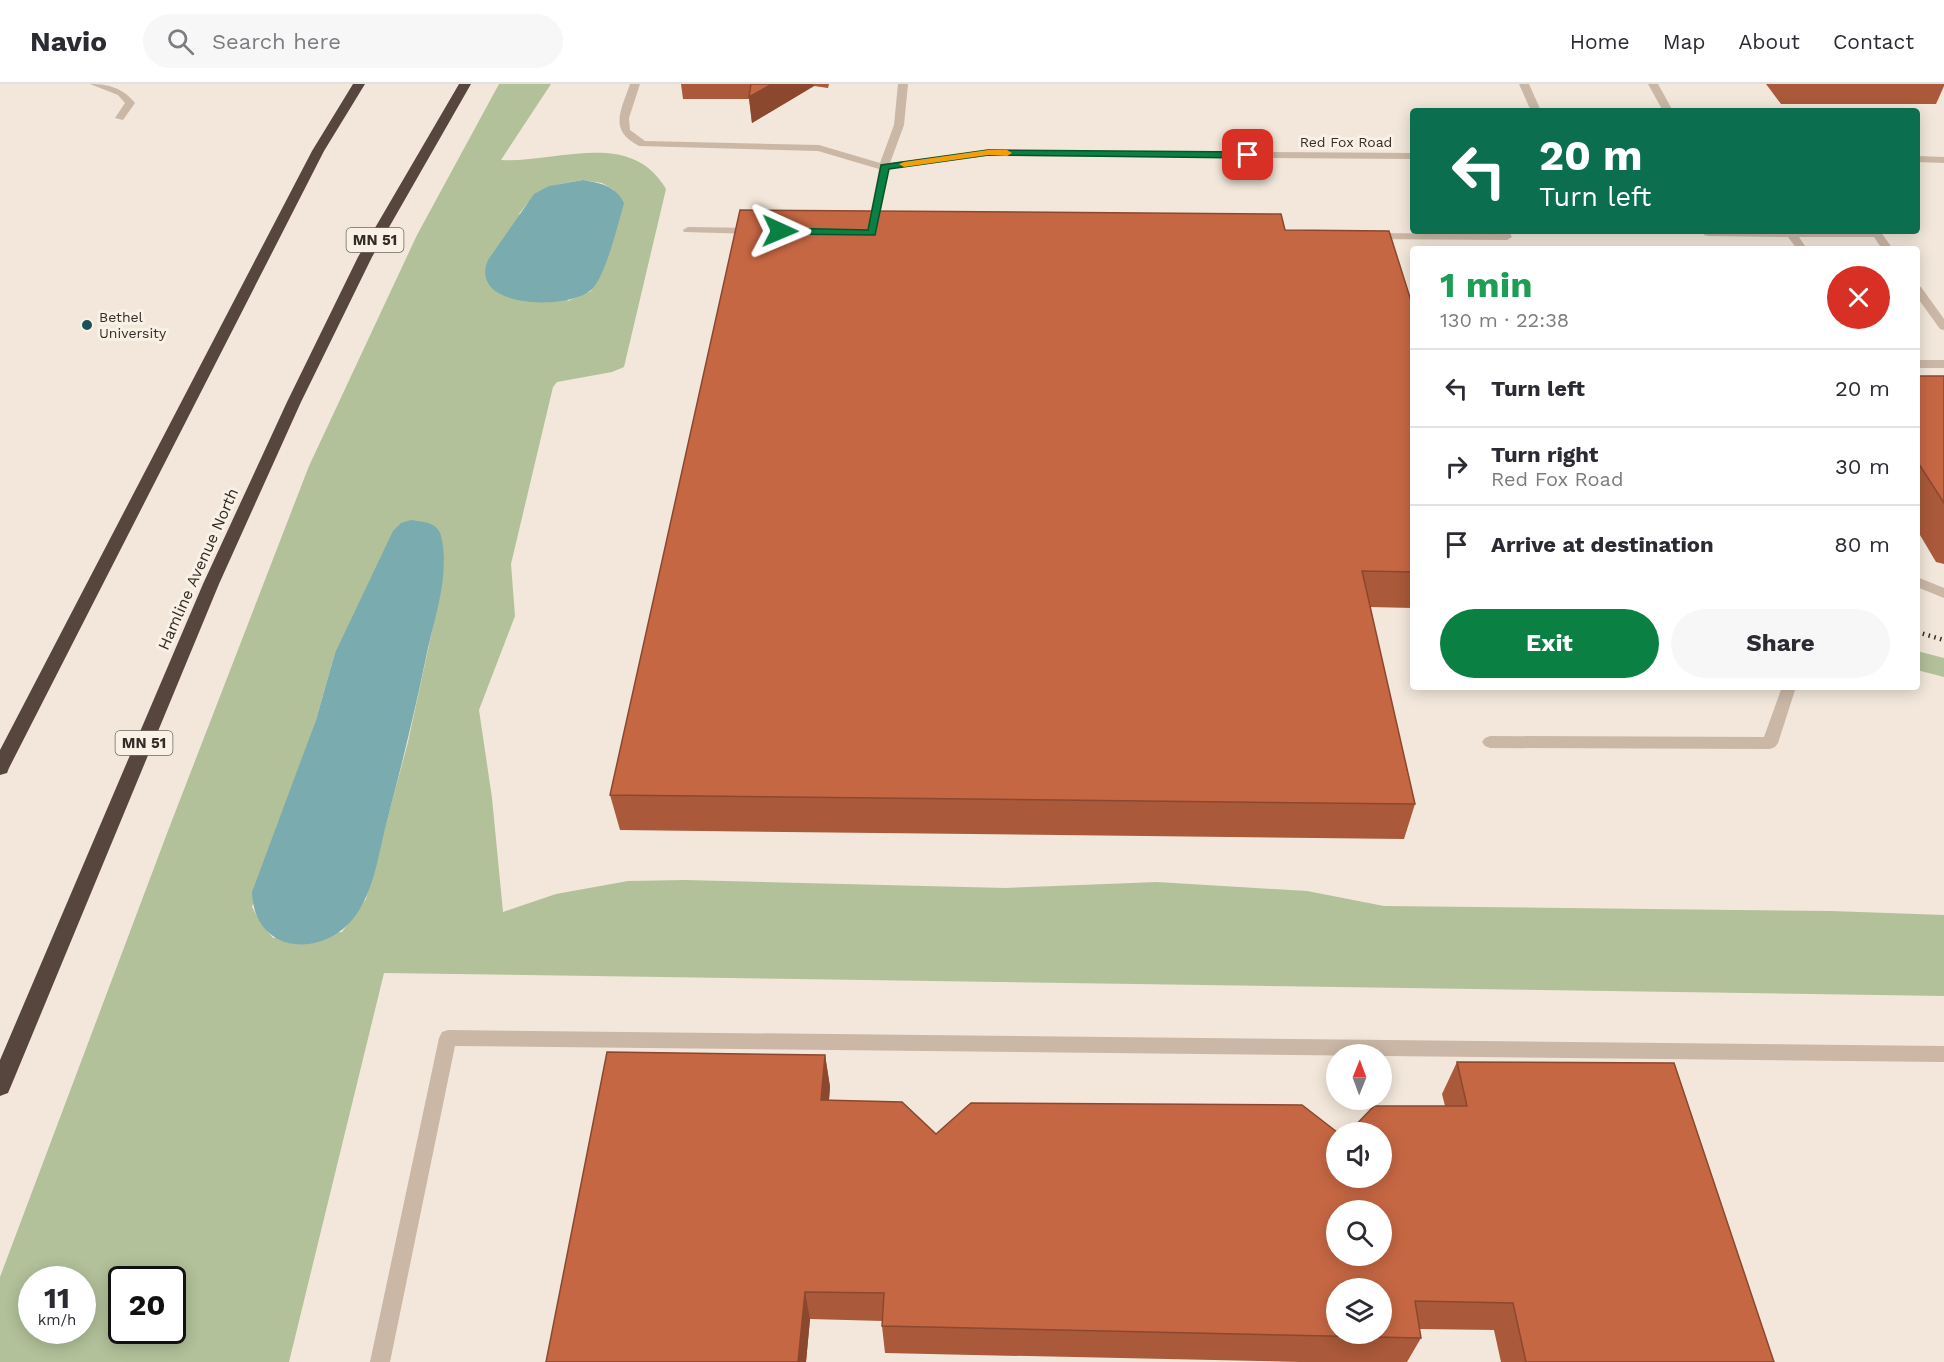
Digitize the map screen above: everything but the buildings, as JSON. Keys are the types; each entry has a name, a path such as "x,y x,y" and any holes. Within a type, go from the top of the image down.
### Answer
{"highway":[{"path":"0,768 318,151 359,84"},
{"name":"Hamline Avenue North","path":"0,1086 211,584 280,433 365,257 465,84"}],"street":[{"path":"94,84 121,93 130,103 120,118"},
{"path":"636,84 624,118 625,131 633,139 643,144 819,148 884,167"},
{"path":"872,233 884,167 899,125 903,84"},
{"path":"1524,84 1535,108"},
{"path":"1653,84 1666,108"},
{"name":"Red Fox Road","path":"884,167 988,153 1410,156"},
{"path":"1920,159 1944,159"},
{"path":"688,230 769,231"},
{"path":"1355,236 1505,234"},
{"path":"1709,235 1792,234 1800,246"},
{"path":"1438,236 1441,246"},
{"path":"1920,293 1944,327"},
{"path":"1920,364 1944,364"},
{"path":"1920,583 1944,593"},
{"path":"1490,742 1770,743 1788,690"},
{"path":"380,1362 448,1038 1944,1054"}],"green space":[{"path":"499,84 551,84 501,160 523,160 569,154 613,154 633,159 651,170 666,189 624,367 612,372 557,382 553,387 511,564 515,616 479,710 492,798 503,912 556,894 628,881 685,880 1006,888 1157,882 1307,891 1384,906 1831,911 1944,915 1944,996 384,973 289,1362 0,1362 0,1277 166,836 309,466 417,235","holes":["583,180 602,183 614,190 591,291 568,301 519,214 533,197 546,188","444,561 436,613 408,742 366,899 342,932 273,938 252,907 316,720 335,653"]},
{"path":"1920,652 1944,658 1944,677 1920,671"}],"water":[{"path":"583,180 612,189 624,203 607,261 592,289 564,301 544,302 506,297 492,288 486,276 488,260 534,194 549,186"},
{"path":"411,520 433,525 439,531 443,549 443,578 414,714 373,880 364,902 345,927 329,938 312,943 294,944 279,939 265,929 256,913 252,892 316,720 335,653 393,531 401,523"}],"railway":[{"path":"1920,633 1944,640"}],"slow traffic":[{"path":"904,164 988,153 1007,153"}],"place":[{"name":"Bethel University","path":"87,325"}],"route":[{"path":"780,231 872,233 884,167 988,153 1248,155"}]}
